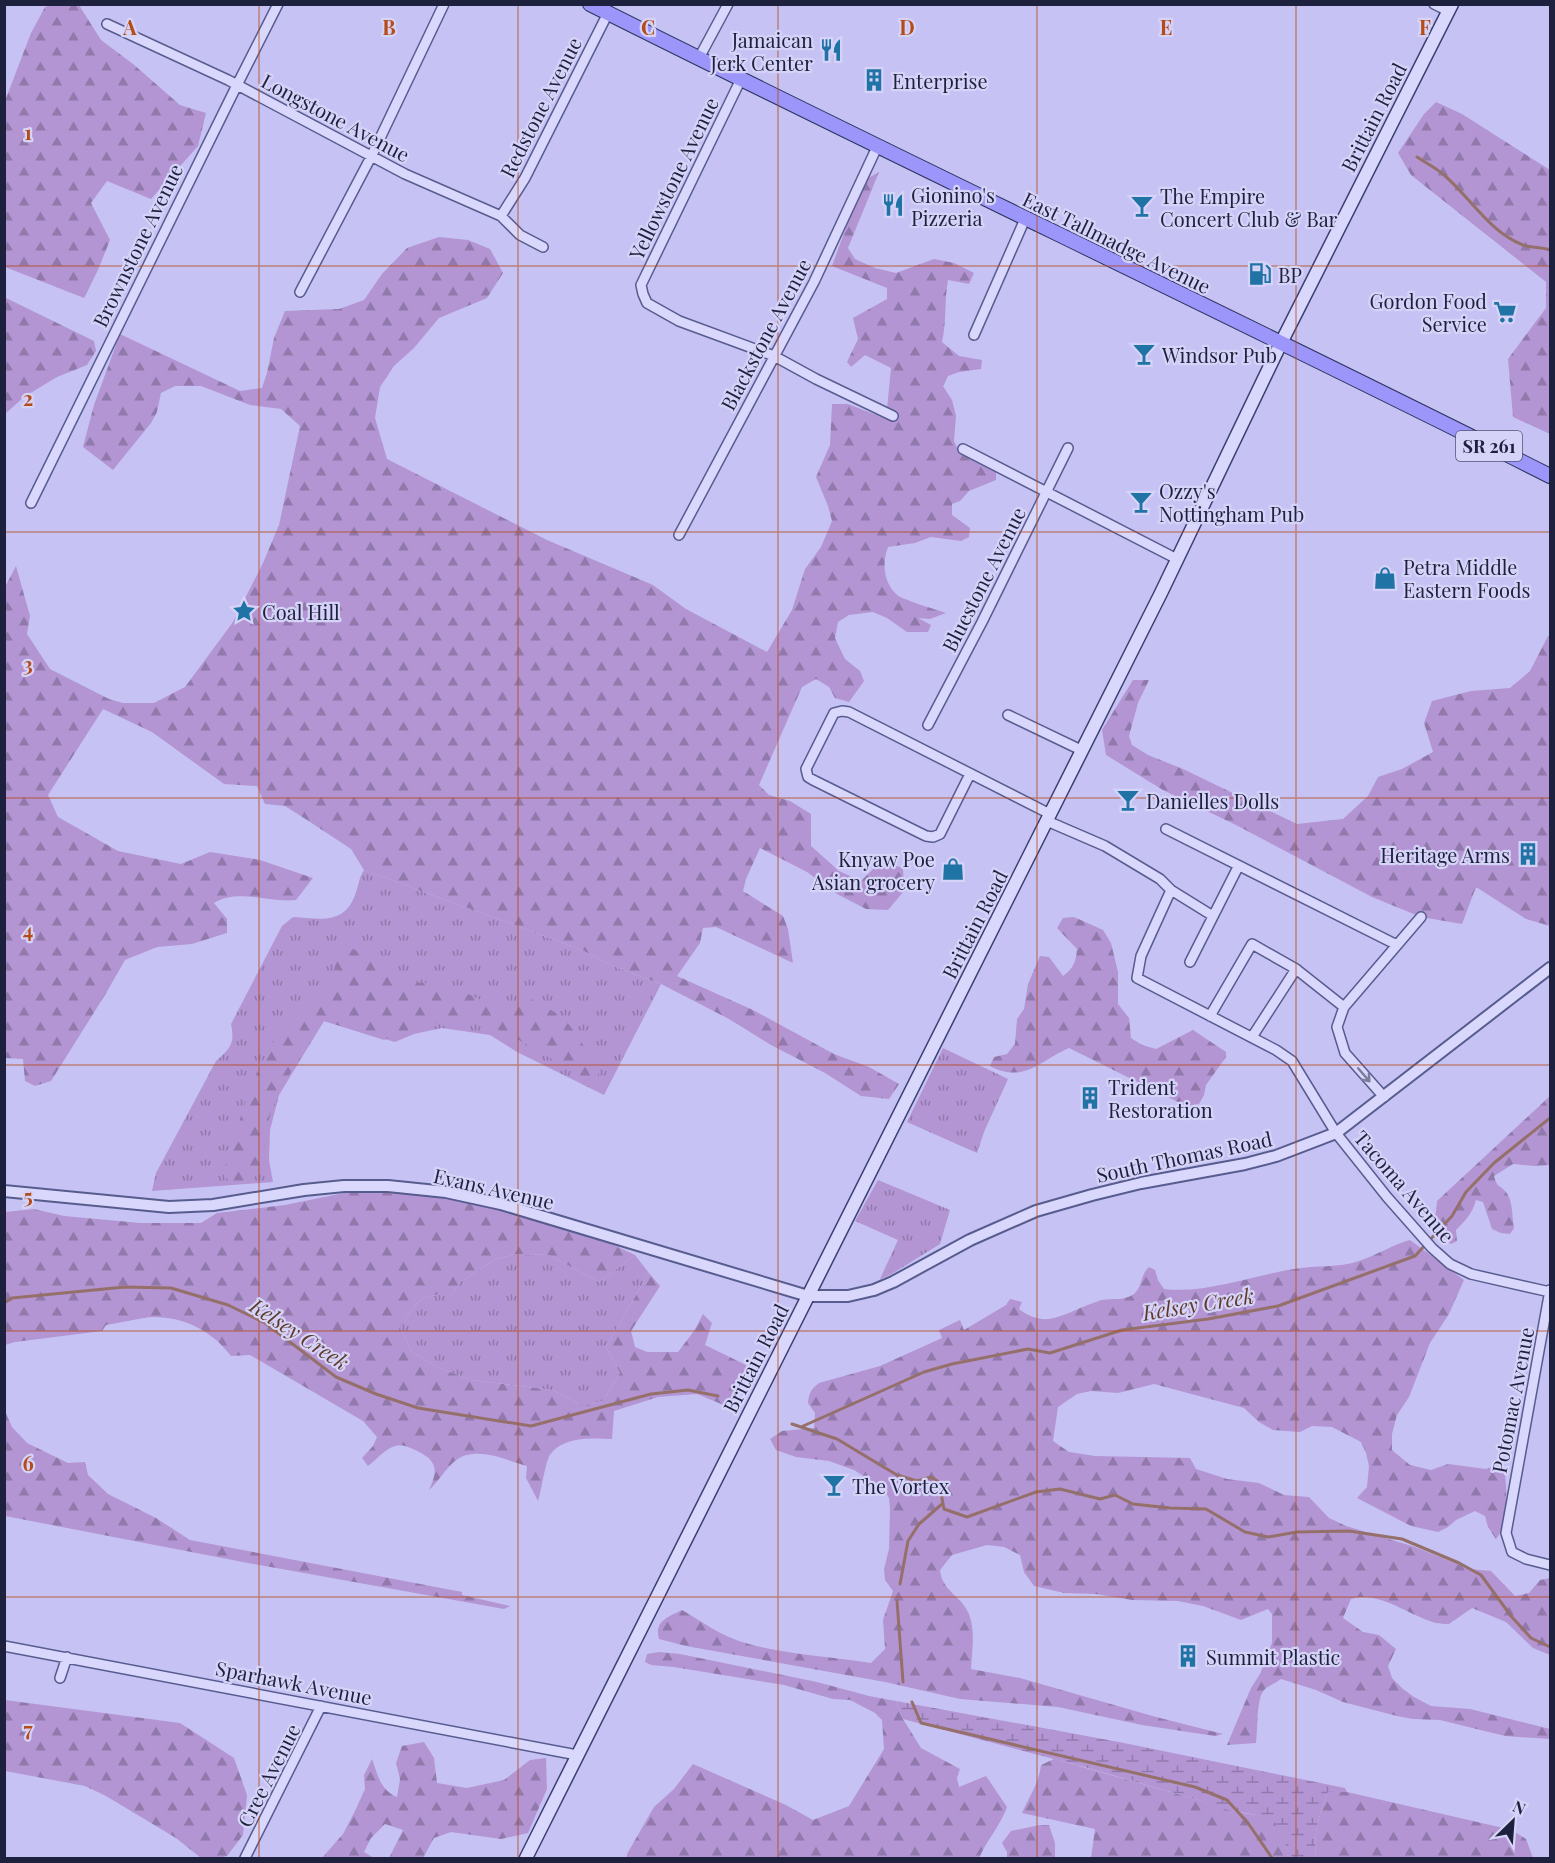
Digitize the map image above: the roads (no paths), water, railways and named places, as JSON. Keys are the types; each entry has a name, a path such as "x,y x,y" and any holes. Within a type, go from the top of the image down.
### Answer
{"main road":[{"name":"East Tallmadge Avenue","path":"590,4 877,147 1402,401 1551,476"},
{"name":"Brittain Road","path":"526,1858 1049,817 1177,560 1281,343 1450,8"}],"street":[{"name":"Brownstone Avenue","path":"30,503 278,4"},
{"path":"300,292 372,155 444,4"},
{"path":"699,57 728,4"},
{"path":"1434,4 1450,8"},
{"name":"Redstone Avenue","path":"501,216 525,178 608,13"},
{"name":"Longstone Avenue","path":"107,24 237,85 405,174 501,216 520,235 543,247"},
{"name":"Yellowstone Avenue","path":"741,79 641,285 647,303 679,321 774,356"},
{"name":"Blackstone Avenue","path":"679,535 814,282 877,147"},
{"path":"974,335 1025,219"},
{"path":"774,356 893,416"},
{"name":"Bluestone Avenue","path":"928,724 982,622 1068,448"},
{"path":"963,449 1177,560"},
{"path":"970,774 940,834 933,837 926,836 813,780 808,777 806,769 834,713 849,712 970,774 1105,846 1160,879 1171,890 1213,916"},
{"path":"1008,715 1081,750"},
{"path":"1166,829 1397,945"},
{"path":"1190,962 1238,867"},
{"name":"Tacoma Avenue","path":"1171,890 1141,956 1137,978 1252,1037 1292,1061 1336,1133 1420,1236 1450,1264 1471,1274 1550,1292"},
{"path":"1384,1097 1345,1053 1337,1027 1344,1007 1421,917"},
{"path":"1210,1016 1252,944 1296,969 1344,1007"},
{"name":"South Thomas Road","path":"957,1247 1016,1219 1092,1194 1245,1164 1276,1156 1336,1133 1551,968"},
{"path":"1252,1037 1296,969"},
{"name":"Evans Avenue","path":"4,1191 169,1207 213,1205 344,1186 388,1186 446,1192 501,1204 808,1296 848,1296 874,1290 957,1247"},
{"name":"Potomac Avenue","path":"1550,1292 1506,1533 1512,1552 1526,1559 1551,1565"},
{"name":"Sparhawk Avenue","path":"4,1646 577,1755"},
{"path":"60,1678 67,1658"},
{"name":"Cree Avenue","path":"245,1858 308,1737 321,1706"}],"waterway":[{"path":"1417,157 1454,184 1500,232 1523,245 1550,250"},
{"name":"Kelsey Creek","path":"801,1427 924,1372 952,1364 1028,1349 1050,1353 1122,1330 1208,1319 1278,1306 1415,1256 1452,1216 1466,1192 1494,1163 1550,1118"},
{"name":"Kelsey Creek","path":"4,1303 12,1298 125,1287 171,1288 228,1305 265,1323 336,1377 376,1394 418,1408 531,1426 651,1394 688,1390 718,1396"},
{"path":"792,1424 837,1439 897,1475 917,1481 931,1477 939,1482 944,1509 967,1517 1036,1492 1060,1489 1100,1499 1115,1495 1133,1504 1206,1509 1245,1532 1268,1537 1297,1532 1349,1531 1402,1539 1481,1575 1511,1616 1531,1638 1550,1647"},
{"path":"900,1584 908,1541 919,1524 942,1504"},
{"path":"897,1601 903,1682"},
{"path":"912,1702 921,1723 1195,1787 1227,1800 1248,1823 1272,1858"}],"place":[{"name":"Jamaican Jerk Center","path":"831,50"},
{"name":"Enterprise","path":"874,80"},
{"name":"Gionino's Pizzeria","path":"893,205"},
{"name":"The Empire Concert Club & Bar","path":"1142,206"},
{"name":"BP","path":"1260,274"},
{"name":"Gordon Food Service","path":"1505,312"},
{"name":"Windsor Pub","path":"1144,354"},
{"name":"Ozzy's Nottingham Pub","path":"1141,502"},
{"name":"Petra Middle Eastern Foods","path":"1385,578"},
{"name":"Coal Hill","path":"244,611"},
{"name":"Danielles Dolls","path":"1128,800"},
{"name":"Heritage Arms","path":"1528,854"},
{"name":"Knyaw Poe Asian grocery","path":"953,869"},
{"name":"Trident Restoration","path":"1090,1098"},
{"name":"The Vortex","path":"834,1485"},
{"name":"Summit Plastic","path":"1188,1656"}]}
